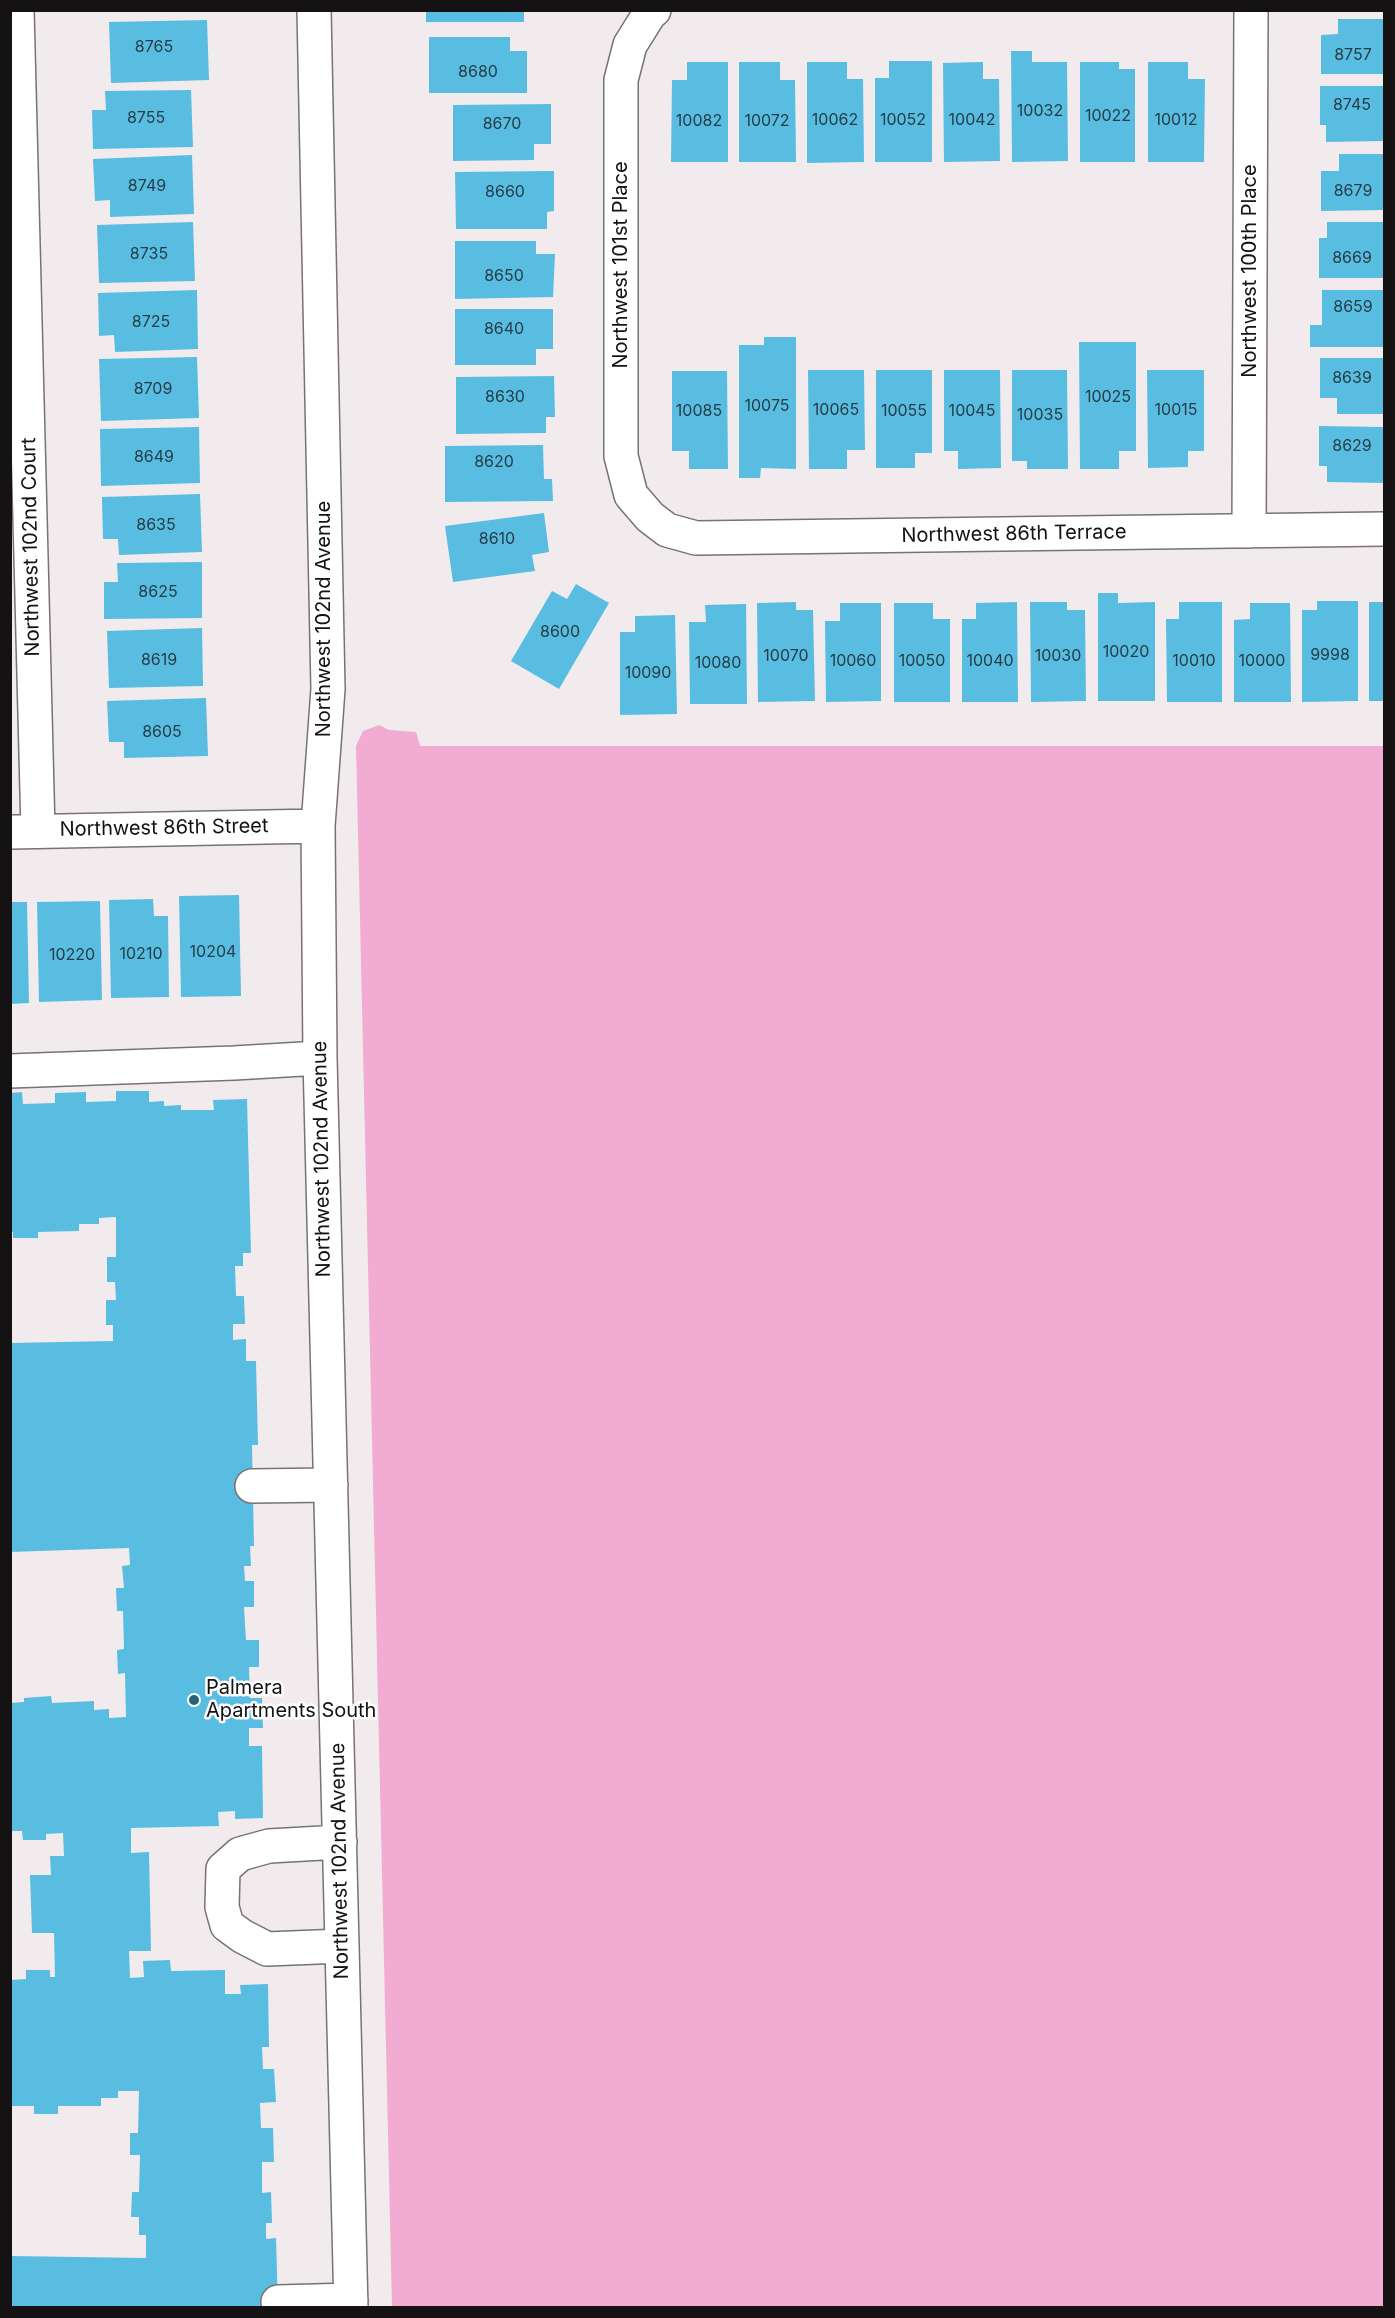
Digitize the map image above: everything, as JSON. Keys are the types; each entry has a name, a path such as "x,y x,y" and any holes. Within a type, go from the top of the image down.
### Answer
{"street":[{"name":"Northwest 102nd Court","path":"17,10 24,831"},
{"name":"Northwest 102nd Avenue","path":"314,10 328,689 318,826 320,1058 351,2304"},
{"name":"Northwest 100th Place","path":"1249,531 1251,10"},
{"name":"Northwest 101st Place","path":"650,517 631,495 621,456 621,80 630,45 652,12"},
{"name":"Northwest 86th Terrace","path":"650,517 667,530 696,538 1384,529"},
{"name":"Northwest 86th Street","path":"24,831 318,826"},
{"path":"10,1071 320,1058"},
{"path":"252,1486 331,1485"},
{"path":"340,1842 269,1846 240,1854 223,1869 222,1907 227,1925 267,1949 342,1946"},
{"path":"278,2302 351,2304"}],"shaded area":[{"path":"379,725 389,730 416,732 420,746 1384,746 1384,2307 392,2307 356,746 363,731"}],"building":[{"path":"426,10 524,10 524,22 426,22"},
{"path":"1338,19 1384,19 1384,74 1321,74 1321,35 1338,34"},
{"path":"207,20 209,80 111,83 109,22"},
{"path":"429,37 510,37 510,51 527,51 527,93 429,93"},
{"path":"1011,51 1032,51 1032,62 1067,62 1068,161 1012,162"},
{"path":"889,61 932,61 932,162 875,162 875,78 889,78"},
{"path":"687,62 728,62 728,162 671,162 672,80 687,80"},
{"path":"739,62 780,62 780,80 795,80 796,162 739,162"},
{"path":"807,62 847,62 847,79 863,79 864,162 807,163"},
{"path":"983,62 983,79 999,79 1000,161 944,162 943,63"},
{"path":"1080,62 1119,62 1119,69 1135,69 1135,162 1080,162"},
{"path":"1148,62 1188,62 1188,79 1205,79 1204,162 1148,162"},
{"path":"1320,86 1384,86 1384,141 1326,142 1326,125 1320,125"},
{"path":"191,90 193,147 93,149 92,110 106,110 105,91"},
{"path":"551,104 551,144 534,144 534,160 453,161 453,105"},
{"path":"1339,154 1384,154 1384,210 1321,211 1321,171 1339,171"},
{"path":"192,155 194,214 110,217 110,200 95,201 93,159"},
{"path":"554,171 554,211 547,212 547,229 456,229 455,172"},
{"path":"193,222 195,281 99,283 97,225"},
{"path":"1327,222 1384,222 1384,278 1319,278 1319,238 1327,238"},
{"path":"455,241 536,241 536,254 555,254 553,297 455,299"},
{"path":"197,290 198,349 115,352 114,335 99,336 98,293"},
{"path":"1322,290 1384,290 1384,347 1310,347 1310,325 1322,325"},
{"path":"455,309 553,309 553,349 536,349 536,365 455,365"},
{"path":"764,337 796,337 796,469 761,468 760,478 739,478 739,345 764,345"},
{"path":"1079,342 1136,342 1136,451 1119,451 1119,469 1080,469"},
{"path":"197,357 199,418 101,421 99,359"},
{"path":"1320,358 1384,358 1384,414 1337,414 1337,398 1320,398"},
{"path":"808,370 864,370 865,450 847,450 847,469 809,469"},
{"path":"876,370 932,370 932,453 915,453 915,468 876,468"},
{"path":"944,370 1000,370 1001,468 958,469 958,451 944,451"},
{"path":"1012,370 1067,370 1068,469 1027,469 1027,461 1012,461"},
{"path":"1147,370 1204,370 1204,451 1188,451 1188,467 1148,468"},
{"path":"672,371 727,371 728,469 689,469 689,451 672,451"},
{"path":"554,376 555,417 546,417 546,433 456,434 456,377"},
{"path":"1319,426 1384,427 1384,483 1327,482 1327,466 1319,466"},
{"path":"199,427 200,483 101,486 100,429"},
{"path":"543,445 544,479 552,479 553,501 445,502 445,446"},
{"path":"200,494 202,552 119,555 118,539 103,539 102,497"},
{"path":"544,513 549,552 532,555 535,571 453,582 445,526"},
{"path":"202,562 202,618 104,619 104,582 118,582 117,563"},
{"path":"576,584 609,603 559,689 511,661 552,591 567,599"},
{"path":"1098,593 1118,593 1118,603 1155,602 1155,701 1098,701"},
{"path":"1317,601 1358,601 1358,701 1302,702 1302,610 1317,610"},
{"path":"796,602 796,610 813,610 815,701 758,702 757,603"},
{"path":"1017,602 1018,702 962,702 962,619 976,619 976,603"},
{"path":"1030,602 1067,602 1067,610 1085,610 1086,701 1031,702"},
{"path":"1179,602 1222,602 1222,702 1167,702 1166,619 1179,619"},
{"path":"1369,602 1384,602 1384,701 1369,701"},
{"path":"840,603 881,603 881,701 826,702 825,621 840,621"},
{"path":"894,603 933,603 933,619 950,619 950,702 894,702"},
{"path":"1250,603 1290,603 1291,702 1234,702 1234,620 1250,619"},
{"path":"746,604 747,704 690,704 689,622 706,622 705,605"},
{"path":"675,615 677,714 620,715 620,632 635,632 635,616"},
{"path":"202,628 203,686 109,688 107,631"},
{"path":"206,698 208,756 124,758 124,742 109,742 107,701"},
{"path":"239,895 241,996 181,997 179,896"},
{"path":"153,899 154,916 168,916 169,997 111,998 109,900"},
{"path":"100,901 102,1000 39,1002 37,902"},
{"path":"10,902 27,902 29,1003 10,1004"},
{"name":"Palmera Apartments South","path":"116,1091 149,1091 149,1102 164,1101 164,1106 181,1105 181,1110 214,1110 213,1100 247,1099 251,1253 243,1253 243,1266 235,1266 236,1296 244,1296 245,1324 233,1324 233,1340 246,1339 246,1361 256,1361 258,1445 252,1445 254,1546 250,1546 251,1566 244,1566 245,1581 254,1581 254,1607 244,1607 246,1640 259,1640 259,1667 249,1667 250,1698 262,1698 263,1728 249,1728 249,1746 262,1746 263,1818 235,1819 235,1811 218,1812 219,1826 131,1828 131,1853 149,1852 151,1951 129,1951 130,1978 144,1977 143,1961 170,1960 171,1971 225,1970 225,1994 241,1994 240,1985 268,1984 269,2047 262,2047 263,2069 274,2069 276,2102 260,2103 261,2128 273,2128 274,2162 262,2162 262,2193 271,2192 272,2223 266,2223 266,2239 276,2238 278,2308 10,2308 10,2256 146,2258 146,2235 139,2235 139,2217 131,2217 132,2192 139,2192 140,2155 130,2155 130,2133 138,2133 139,2091 118,2091 118,2098 101,2098 101,2106 58,2106 58,2114 34,2114 34,2106 10,2106 10,1980 26,1979 26,1970 50,1970 50,1977 55,1977 54,1933 32,1933 30,1875 51,1875 50,1856 64,1856 63,1833 46,1834 46,1840 23,1840 22,1831 10,1831 10,1703 24,1702 24,1698 51,1696 52,1703 94,1701 94,1710 109,1709 109,1718 126,1717 125,1673 118,1674 117,1650 124,1649 123,1611 117,1611 116,1588 124,1588 122,1566 130,1565 129,1548 10,1552 10,1343 113,1341 113,1325 106,1325 106,1300 116,1300 115,1282 107,1282 107,1257 116,1257 116,1217 99,1218 99,1224 79,1224 79,1231 38,1232 38,1238 13,1238 13,1232 10,1232 10,1093 22,1092 23,1104 55,1103 55,1093 86,1092 86,1102 116,1101"}],"place":[{"name":"Palmera Apartments South","path":"194,1700"}]}
